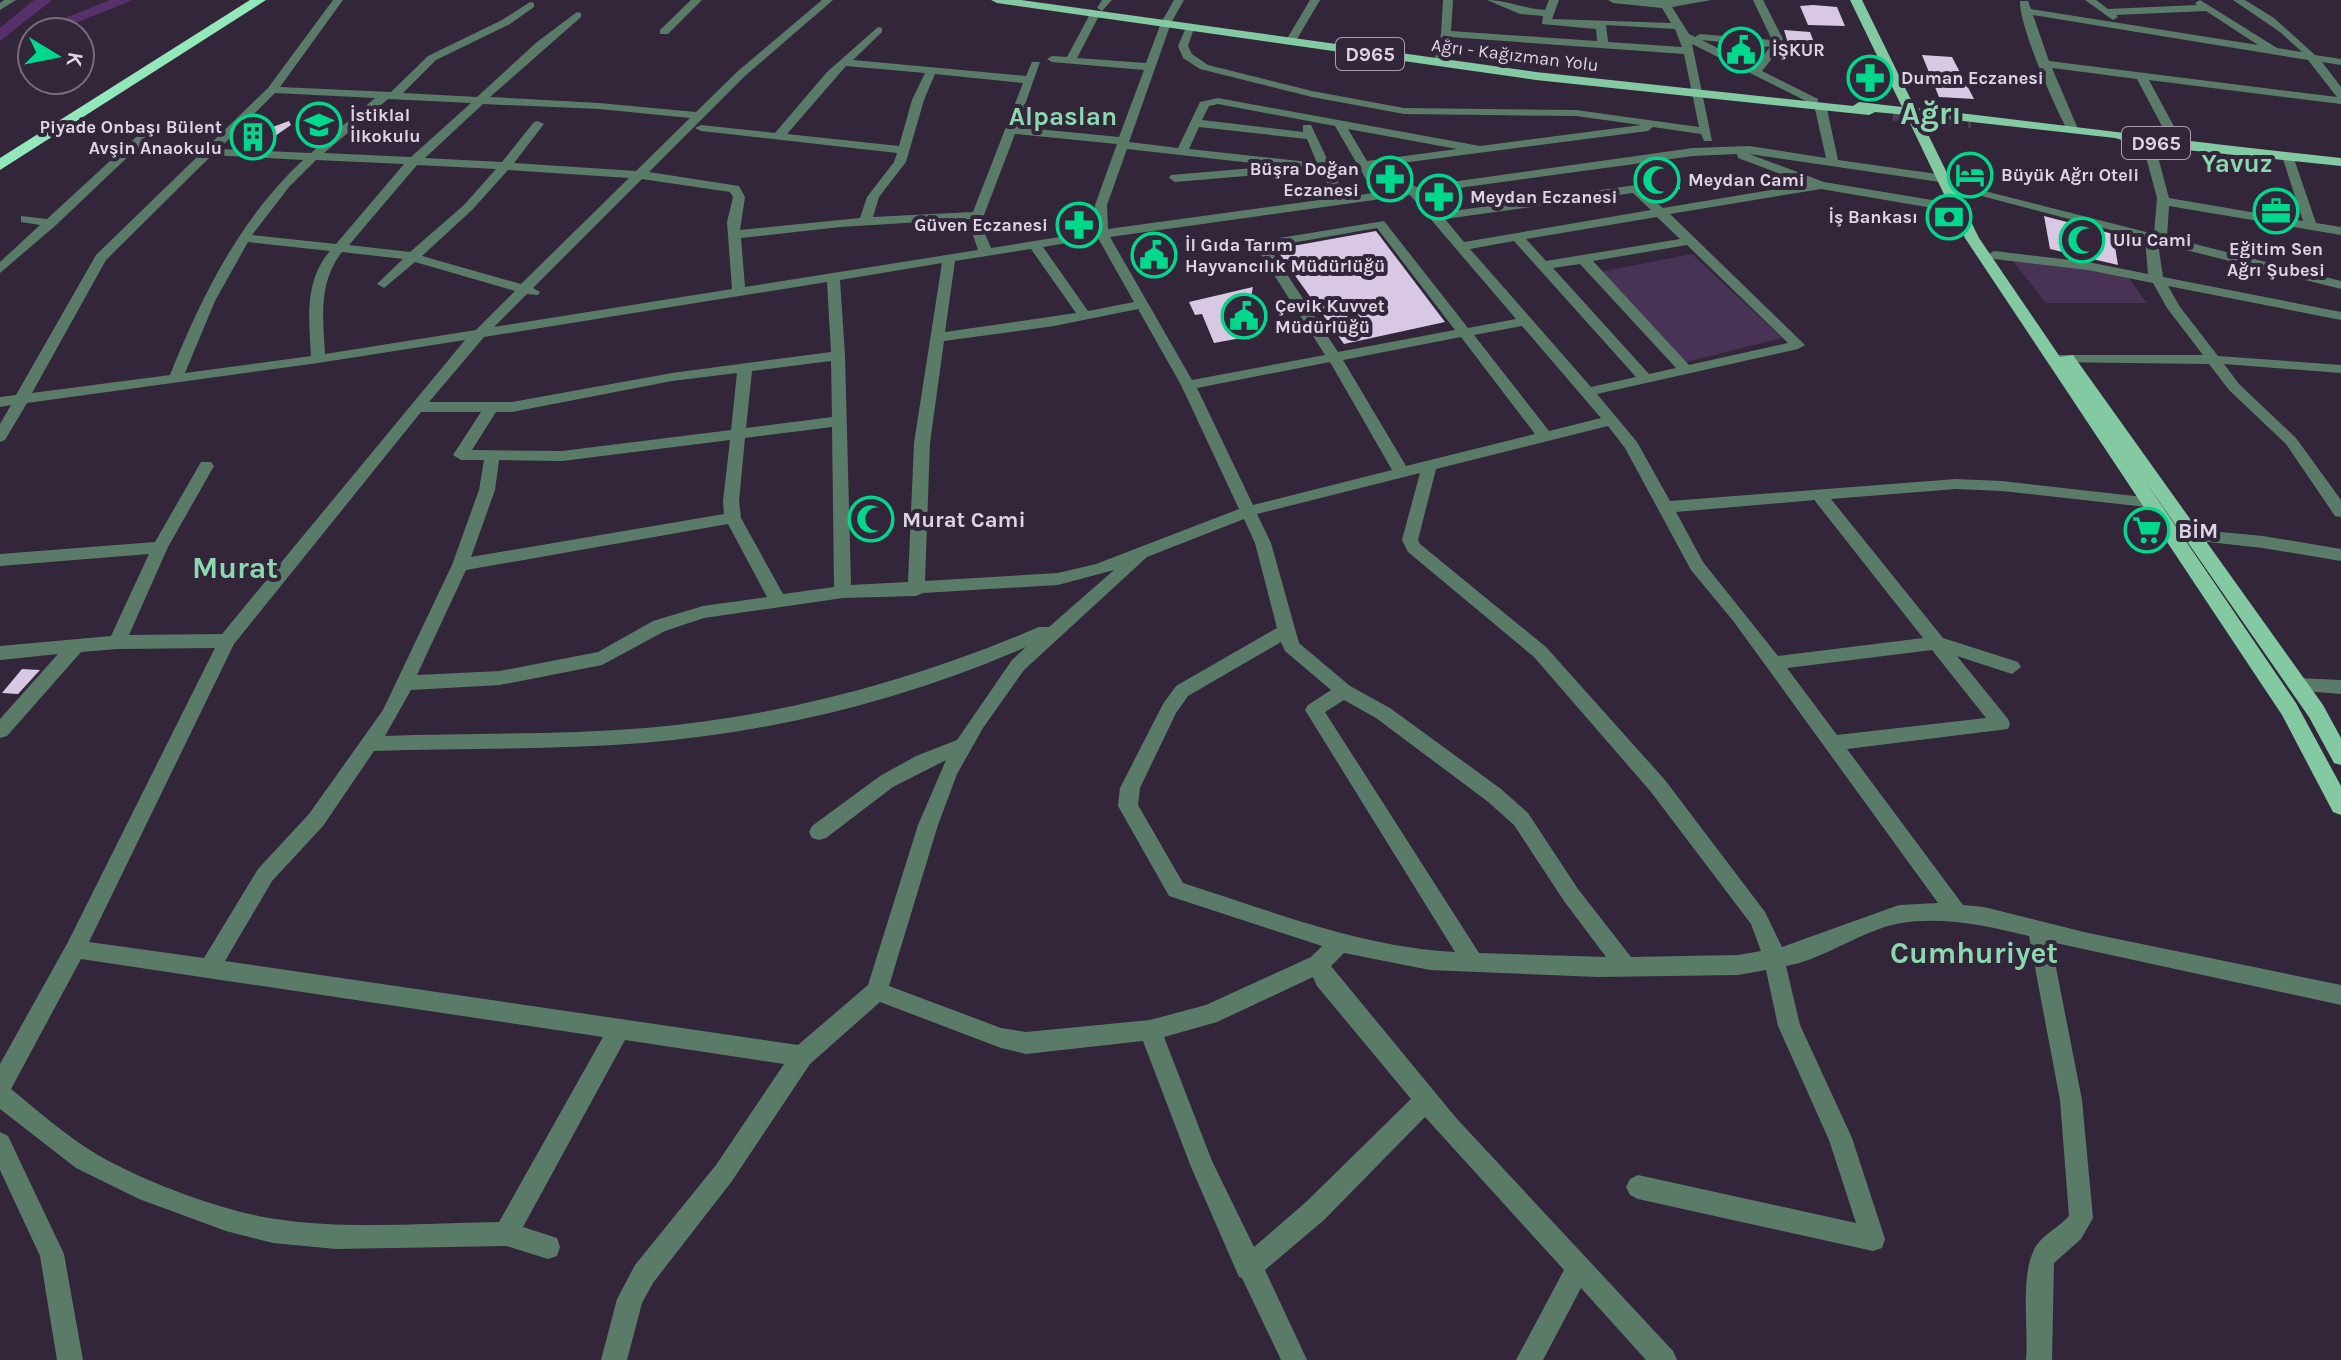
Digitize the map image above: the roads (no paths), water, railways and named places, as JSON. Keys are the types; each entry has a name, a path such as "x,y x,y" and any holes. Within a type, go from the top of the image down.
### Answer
{"highway":[{"path":"0,156 242,0"},
{"path":"0,165 259,0"}],"main road":[{"name":"Ağrı - Kağızman Yolu","path":"997,0 1101,7"},
{"name":"Ağrı - Kağızman Yolu","path":"1049,0 1167,20 1440,58 1869,111"},
{"path":"1856,0 1916,117 1994,255 2146,502 2289,709 2341,806"},
{"path":"1870,0 1940,178 1956,208 2060,360 2193,535 2297,685 2341,757"},
{"name":"Ağrı - Kağızman Yolu","path":"1167,20 1191,27 1522,75 1696,91"},
{"path":"1696,91 1916,117 2110,145 2148,142"},
{"path":"1916,117 2072,129 2148,142"},
{"name":"D965","path":"1971,122 2341,162"}],"street":[{"path":"0,7 11,0"},
{"path":"0,437 101,258 272,90 338,0"},
{"path":"664,32 697,0"},
{"path":"0,1086 75,949 227,641 484,331 532,292 700,122 742,73 828,0"},
{"path":"700,122 843,0"},
{"path":"1179,0 1167,20 1101,205 1102,230 1188,385 1249,511 1263,543 1286,631 1299,654 1344,691 1393,721 1494,795 1521,819 1571,895 1625,966"},
{"path":"1293,37 1315,0"},
{"path":"1440,58 1446,34 1448,0"},
{"path":"1492,0 1524,12 1548,13"},
{"path":"1554,0 1546,22 1601,26"},
{"path":"1613,0 1706,0"},
{"path":"1758,0 1775,29 1777,44 1758,69"},
{"path":"2090,0 2122,24"},
{"path":"2196,0 2275,52"},
{"path":"2238,0 2294,36 2316,59 2341,95"},
{"path":"1664,2 1682,31 1689,51 1708,141"},
{"path":"175,379 195,327 227,264 285,184 432,58 506,22 530,5"},
{"path":"2024,5 2207,43 2341,62"},
{"path":"2024,5 2072,129"},
{"path":"1071,60 1101,7"},
{"path":"2106,12 2209,8"},
{"path":"318,359 315,298 321,275 339,247 385,191 416,160 577,15"},
{"path":"1603,45 1601,22 1777,44"},
{"path":"1191,27 1183,46 1195,62 1217,71 1271,84 1422,113 1565,113 1671,125 1821,185 1956,208"},
{"path":"777,138 843,62 878,30"},
{"path":"1682,31 1758,69 1818,105 1833,162"},
{"path":"1446,34 1689,51"},
{"path":"1052,59 1150,67"},
{"path":"843,62 1028,80"},
{"path":"986,253 977,229 978,215 1036,64"},
{"path":"2045,64 2341,101"},
{"path":"865,223 873,197 900,162 918,100 932,70"},
{"path":"2142,77 2178,145"},
{"path":"1253,107 1271,84"},
{"path":"272,90 481,99 700,122 777,138 904,150"},
{"path":"1182,152 1207,102 1253,107 1481,150"},
{"path":"1303,117 1339,198"},
{"path":"1195,123 1311,136"},
{"path":"384,284 410,257 454,221 506,166 538,124"},
{"path":"1339,124 1380,193"},
{"path":"1362,165 1671,125"},
{"path":"0,269 151,129"},
{"path":"1010,130 1324,167"},
{"path":"1379,130 1398,160"},
{"path":"0,402 318,359 1035,245 1102,230 1380,193 1708,141"},
{"path":"2148,142 2163,201 2156,238 2157,279 2174,308 2234,387 2291,441 2341,512"},
{"path":"129,148 416,160 647,176 739,192 733,235 739,291"},
{"path":"1729,150 1940,178"},
{"path":"2288,156 2311,226"},
{"path":"1175,178 1243,174 1299,163"},
{"path":"1462,246 1821,185"},
{"path":"1411,188 1632,446 1697,566 1774,663 1958,914"},
{"path":"1957,188 2341,285"},
{"path":"1435,217 1636,189 1798,345 1587,392"},
{"path":"2163,201 2341,231"},
{"path":"733,235 978,215"},
{"path":"25,219 51,223"},
{"path":"1401,471 1334,357 1261,245 1380,224 1545,436"},
{"path":"1516,236 1646,379"},
{"path":"246,238 410,257 532,292"},
{"path":"1543,266 1688,241"},
{"path":"1035,245 1085,316"},
{"path":"1994,255 2157,279 2341,316"},
{"path":"916,590 922,443 949,259"},
{"path":"1584,260 1686,370"},
{"path":"833,277 843,592"},
{"path":"507,327 532,292"},
{"path":"939,337 1085,316 1144,304"},
{"path":"1188,385 1525,321"},
{"path":"418,407 491,408 837,356"},
{"path":"2060,360 2215,360 2341,369"},
{"path":"745,368 731,501 733,518 777,600"},
{"path":"491,408 461,455 492,458 562,456 838,421"},
{"path":"404,683 500,678 571,665 602,658 659,626 703,612 777,600 843,592 916,590 1058,579 1100,569 1249,511 1611,420"},
{"path":"209,969 265,875 316,820 371,744 460,565 487,490 492,458"},
{"path":"1430,464 1410,540 1414,548 1540,652 1620,740 1766,930 1789,1026 1840,1138 1873,1239 1638,1187"},
{"path":"117,642 160,547 206,466"},
{"path":"1665,507 1979,484 2146,502"},
{"path":"1821,497 2001,724 1833,743"},
{"path":"460,565 733,518"},
{"path":"2167,534 2193,535 2338,558"},
{"path":"0,560 160,547"},
{"path":"614,1360 630,1299 644,1274 724,1173 802,1056 877,991 928,825 962,746 1018,665 1056,627 1145,550"},
{"path":"371,744 642,735 783,715 958,668 1056,627"},
{"path":"1286,631 1182,691 1169,709 1130,788 1128,806 1176,890 1343,943 1430,960 1625,966 1738,965 1774,960 1899,914 1958,914 1984,916 2341,995"},
{"path":"0,653 117,642 227,641"},
{"path":"1774,663 1937,643 2012,667"},
{"path":"0,731 76,646"},
{"path":"2297,685 2341,687"},
{"path":"1344,691 1314,710 1473,962"},
{"path":"819,832 869,791 906,768 962,746"},
{"path":"2038,930 2071,1100 2081,1218 2075,1232 2046,1251 2040,1263 2043,1313 2039,1360"},
{"path":"877,991 1001,1038 1026,1043 1150,1030 1209,1015 1319,964 1343,943"},
{"path":"75,949 802,1056"},
{"path":"1319,964 1325,979 1426,1100 1664,1360"},
{"path":"506,1234 619,1029"},
{"path":"1150,1030 1248,1268 1294,1360"},
{"path":"0,1095 84,1160 147,1191 226,1219 273,1231 336,1237 506,1234 548,1247"},
{"path":"1248,1268 1315,1211 1426,1100"},
{"path":"0,1144 52,1254 70,1360"},
{"path":"1529,1360 1579,1267"}],"waterway":[{"path":"0,36 44,0"},
{"path":"82,16 125,0"}],"tunnel":[{"path":"1893,114 1971,122"}],"place":[{"name":"İŞKUR","path":"1741,50"},
{"name":"Duman Eczanesi","path":"1870,78"},
{"name":"İstiklal İlkokulu","path":"319,125"},
{"name":"Piyade Onbaşı Bülent Avşin Anaokulu","path":"253,137"},
{"name":"Büyük Ağrı Oteli","path":"1970,175"},
{"name":"Büşra Doğan Eczanesi","path":"1390,179"},
{"name":"Meydan Cami","path":"1657,180"},
{"name":"Meydan Eczanesi","path":"1439,197"},
{"name":"Eğitim Sen Ağrı Şubesi","path":"2276,211"},
{"name":"İş Bankası","path":"1949,217"},
{"name":"Güven Eczanesi","path":"1079,225"},
{"name":"Ulu Cami","path":"2082,240"},
{"name":"İl Gıda Tarım Hayvancılık Müdürlüğü","path":"1154,255"},
{"name":"Çevik Kuvvet Müdürlüğü","path":"1244,316"},
{"name":"Murat Cami","path":"871,519"},
{"name":"BİM","path":"2147,530"}],"district":[{"name":"Ağrı","path":"1931,113"},
{"name":"Alpaslan","path":"1063,116"},
{"name":"Yavuz","path":"2237,163"},
{"name":"Murat","path":"235,568"},
{"name":"Cumhuriyet","path":"1974,953"}]}
